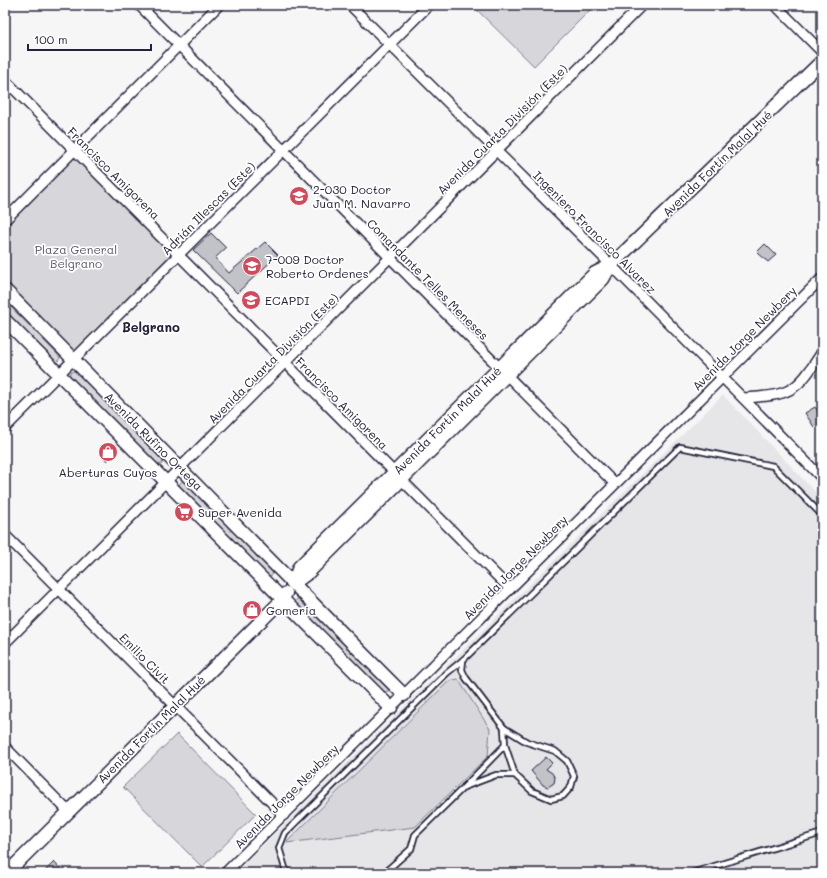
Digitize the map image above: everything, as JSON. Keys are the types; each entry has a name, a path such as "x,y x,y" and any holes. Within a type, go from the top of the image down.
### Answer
{"street":[{"name":"Comandante Telles Meneses","path":"139,5 615,484"},
{"path":"5,220 219,5"},
{"name":"Ingeniero Francisco Alvarez","path":"350,5 822,478"},
{"name":"Adrián Illescas (Este)","path":"5,428 429,5"},
{"name":"Avenida Cuarta División (Este)","path":"5,643 642,5"},
{"path":"775,5 822,52"},
{"name":"Avenida Fortín Malal Hué","path":"7,873 283,599 293,584 299,567 398,477 503,372 596,273 611,265 822,61"},
{"name":"Francisco Amigorena","path":"5,80 510,589"},
{"name":"Avenida Jorge Newbery","path":"225,873 822,278"},
{"name":"Avenida Rufino Ortega","path":"5,290 404,695"},
{"name":"Avenida Rufino Ortega","path":"5,320 391,708"},
{"path":"743,398 772,396 790,390 799,384 822,352"},
{"name":"Emilio Civit","path":"5,535 284,815"},
{"path":"5,747 69,812"}],"lane":[{"path":"288,873 279,848 285,833 447,673 463,660 680,447 773,466 822,515"},
{"path":"463,660 462,670 466,678 504,728 527,742 555,750 567,761 574,776 572,786 563,796 551,799 532,791 515,775 505,745 504,728"},
{"path":"384,873 411,849 415,835 505,745"},
{"path":"464,787 496,775 515,775"},
{"path":"692,873 822,833"}],"shaded area":[{"path":"723,395 822,499 822,873 235,873"}],"green space":[{"path":"472,5 595,5 534,66"},
{"name":"Plaza General Belgrano","path":"74,150 178,255 74,360 5,290 5,220"},
{"path":"5,301 58,355 60,358 58,361 55,362 52,360 5,313"},
{"path":"74,371 77,372 162,458 162,464 156,464 70,378 69,375"},
{"path":"183,481 272,569 272,575 269,576 266,574 180,488 179,485"},
{"path":"300,598 389,688 388,691 382,691 296,605 295,602"},
{"path":"458,679 490,729 488,756 415,827 286,843 449,681"},
{"path":"177,734 256,814 202,867 123,787"}],"building":[{"name":"7-009 Doctor Roberto Ordenes","path":"211,233 226,248 215,258 229,273 265,242 278,255 237,293 193,250"},
{"path":"765,244 776,255 768,262 757,252"},
{"path":"815,407 822,417 822,421 814,427 805,413"},
{"name":"Aberturas Cuyos","path":"111,443 117,450 107,461 100,453"},
{"path":"546,757 552,763 546,769 552,773 555,778 554,783 548,787 543,785 531,771"},
{"path":"54,862 64,873 43,873"}],"place":[{"name":"2-030 Doctor Juan M. Navarro","path":"299,196"},
{"name":"7-009 Doctor Roberto Ordenes","path":"252,266"},
{"name":"ECAPDI","path":"251,300"},
{"name":"Aberturas Cuyos","path":"108,452"},
{"name":"Super Avenida","path":"184,512"},
{"name":"Gomeria","path":"252,610"}],"district":[{"name":"Belgrano","path":"151,326"}]}
